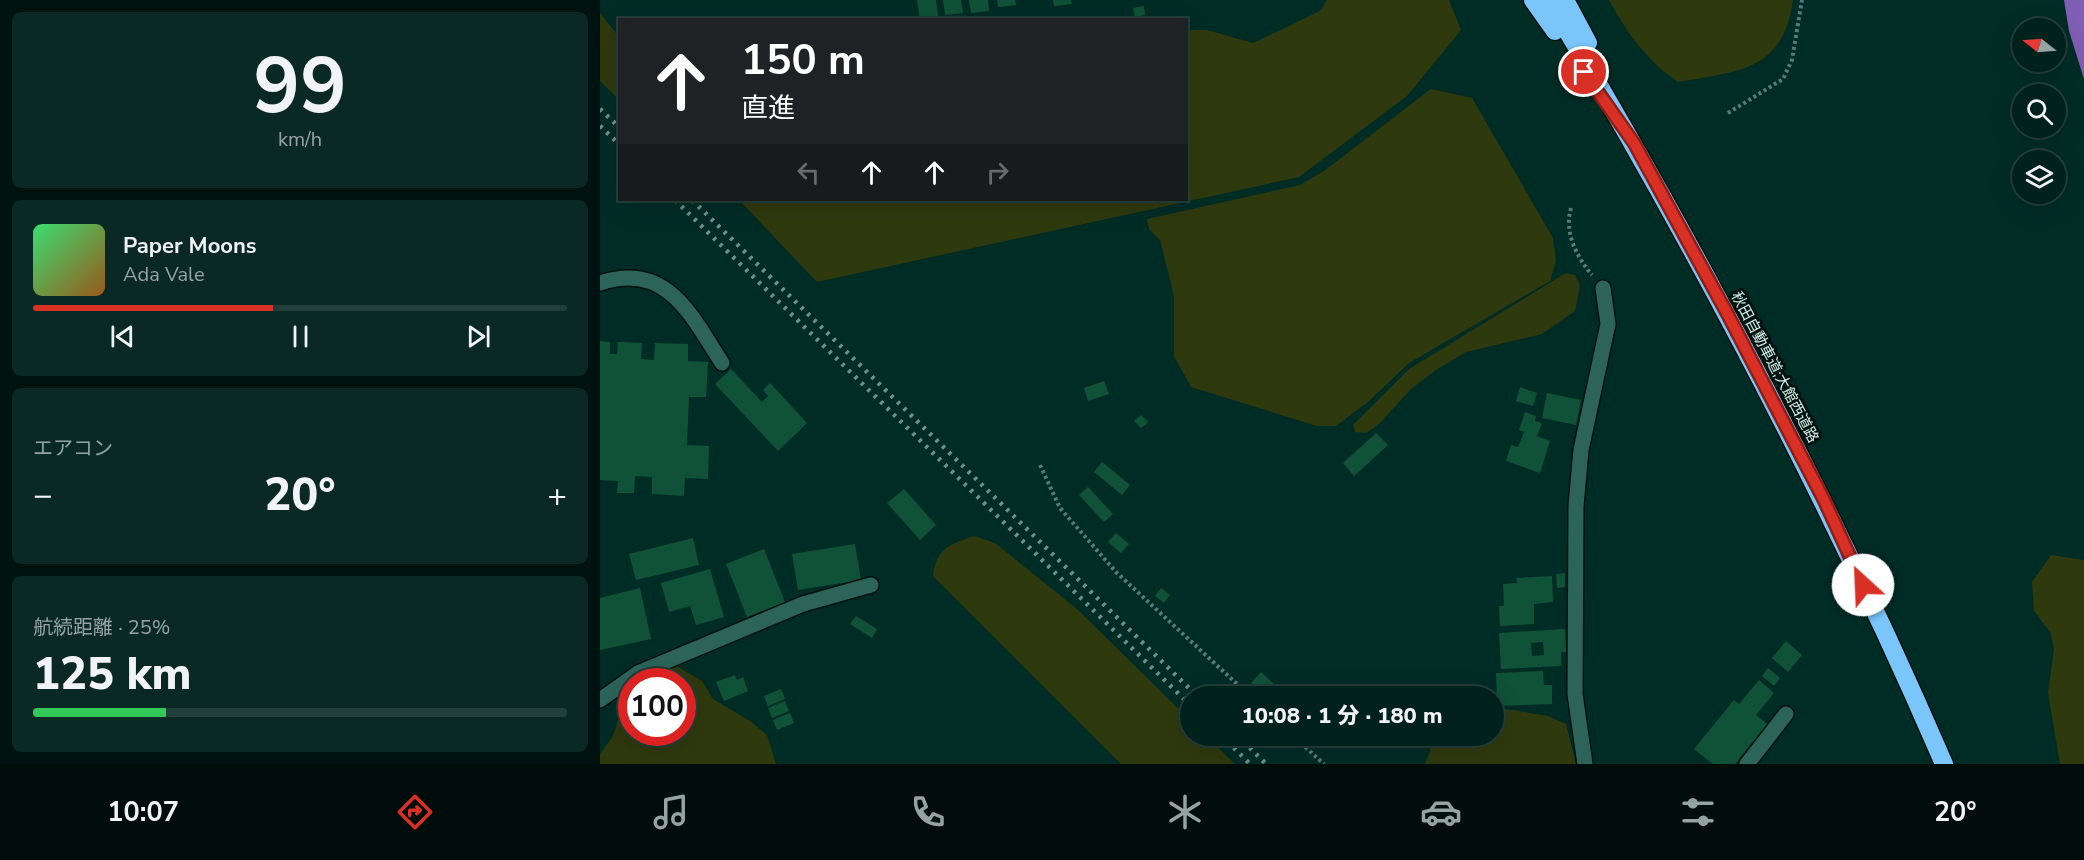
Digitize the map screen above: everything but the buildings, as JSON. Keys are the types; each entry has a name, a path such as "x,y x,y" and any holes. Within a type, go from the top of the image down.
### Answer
{"highway":[{"path":"1533,0 1634,143"},
{"name":"秋田自動車道;大館西道路","path":"1549,0 1634,143 1728,315 1824,500 1944,764"},
{"path":"1565,0 1598,62 1634,143"}],"street":[{"path":"600,283 621,276 644,280 669,289 685,305 722,363"},
{"path":"1585,764 1575,694 1576,506 1581,450 1608,324 1603,288"},
{"path":"600,700 638,673 802,604 871,585"},
{"path":"1747,764 1786,714"}],"path":[{"path":"1728,113 1783,79 1792,60 1802,0"},
{"path":"1571,208 1567,224 1571,239 1586,268 1603,288"},
{"path":"1040,465 1060,508 1116,572 1239,686"},
{"path":"1304,746 1324,764"}],"green space":[{"path":"1327,0 1449,0 1461,30 1407,96 1299,177 817,282 740,201 1188,201 1188,30 1207,30 1253,43 1320,11"},
{"path":"1609,0 1793,0 1788,24 1779,42 1768,55 1738,70 1678,82 1656,65 1639,46"},
{"path":"600,13 618,36 618,99 600,81"},
{"path":"1431,89 1472,98 1553,238 1556,261 1550,281 1409,363 1369,401 1336,426 1317,426 1191,387 1174,356 1174,296 1160,240 1149,229 1147,219 1300,185 1324,171"},
{"path":"1566,273 1575,275 1580,286 1575,311 1542,334 1466,352 1436,370 1411,389 1378,425 1366,433 1355,432 1353,425 1409,369"},
{"path":"974,536 995,543 1077,609 1180,710 1180,746 1216,746 1235,764 1121,764 933,576 941,553 958,542"},
{"path":"2051,555 2084,560 2084,764 2060,764 2048,693 2054,649 2050,632 2034,611 2032,582"},
{"path":"675,665 680,668 663,668"},
{"path":"696,677 702,681 713,699 750,721 767,735 776,764 600,764 600,754 613,736 618,720 618,746 696,746"},
{"path":"1504,709 1548,716 1566,724 1576,764 1425,764 1432,746 1504,746"}],"shaded area":[{"path":"2064,0 2084,0 2084,79 2069,31"}],"railway":[{"path":"600,109 618,126"},
{"path":"600,126 618,143"},
{"path":"676,201 1180,695"},
{"path":"693,201 1187,686"},
{"path":"1232,746 1250,764"},
{"path":"1248,746 1266,764"}],"route":[{"path":"1584,72 1634,143 1728,315 1824,500 1863,585"}]}
